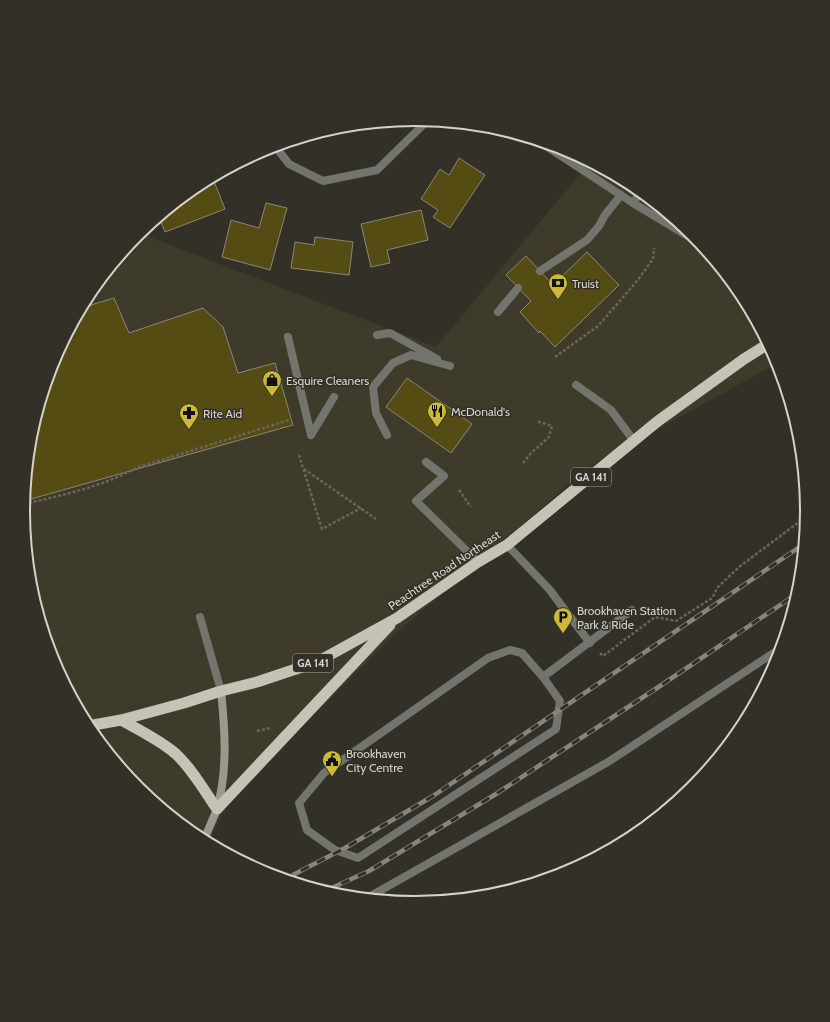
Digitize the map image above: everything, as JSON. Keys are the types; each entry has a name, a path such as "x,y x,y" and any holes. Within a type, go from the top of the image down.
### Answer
{"highway":[{"name":"Peachtree Road Northeast","path":"95,725 121,720 184,703 221,691 257,682 317,662 397,618 478,562 507,545 658,420 763,347"},
{"path":"121,720 153,738 176,754 199,782 217,809 397,618"}],"main road":[{"path":"206,834 217,809 224,769 224,722 221,691"}],"street":[{"path":"279,151 289,164 322,181 377,170 422,126"},
{"path":"556,153 633,203 669,222"},
{"path":"540,271 587,240 621,195"},
{"path":"633,203 637,197"},
{"path":"498,312 518,288"},
{"path":"377,335 390,333 450,366 411,355 393,363 373,387 376,413 387,434"},
{"path":"288,337 310,435 334,397"},
{"path":"576,385 611,410 634,440"},
{"path":"426,462 444,476 416,501 478,562"},
{"path":"507,545 549,589 590,643"},
{"path":"543,677 632,610"},
{"path":"200,617 221,691"},
{"path":"510,650 522,653 543,677 560,701 556,729 358,858 335,850 307,830 299,803 324,773 488,658 510,650"},
{"path":"375,894 608,762 773,653"}],"path":[{"path":"555,357 598,326 637,281 653,259 654,248"},
{"path":"30,502 68,493 119,477 136,468 289,420"},
{"path":"523,463 531,453 549,437 552,426 536,420"},
{"path":"299,455 322,529 361,508"},
{"path":"303,468 376,519"},
{"path":"459,490 471,507"},
{"path":"590,643 603,656 655,617 676,621 712,598 718,587 739,567 800,522"},
{"path":"257,730 271,728"}],"shaded area":[{"path":"586,167 629,191 649,206 669,222 704,257 735,297 748,318 772,366 592,465 395,634 230,799 211,837 161,800 126,765 110,745 95,725 70,681 50,635 37,586 33,561 30,511 33,461 37,436 50,387 59,364 82,318 95,297 126,257 146,236 436,347"}],"building":[{"path":"459,158 485,175 450,228 433,217 438,210 421,199 440,169 449,175"},
{"path":"215,183 225,209 165,232 161,222 201,191"},
{"path":"266,203 287,208 270,270 222,257 231,220 259,228"},
{"path":"421,210 428,240 387,250 390,263 371,267 361,224"},
{"path":"315,237 353,242 349,275 291,268 295,242 314,245"},
{"path":"587,252 619,285 555,347 540,331 539,333 520,312 531,301 506,275 526,256 553,285"},
{"path":"114,298 129,333 203,308 223,327 238,373 275,363 293,425 30,499 33,461 37,436 50,387 70,341 90,305"},
{"path":"407,378 472,424 451,453 386,407"}],"railway":[{"path":"291,876 345,848 433,796 798,548"},
{"path":"333,887 369,871 496,794 790,598"}],"place":[{"name":"Truist","path":"558,300"},
{"name":"Esquire Cleaners","path":"272,397"},
{"name":"McDonald's","path":"437,428"},
{"name":"Rite Aid","path":"189,430"},
{"name":"Brookhaven Station Park & Ride","path":"563,634"},
{"name":"Brookhaven City Centre","path":"332,777"}]}
